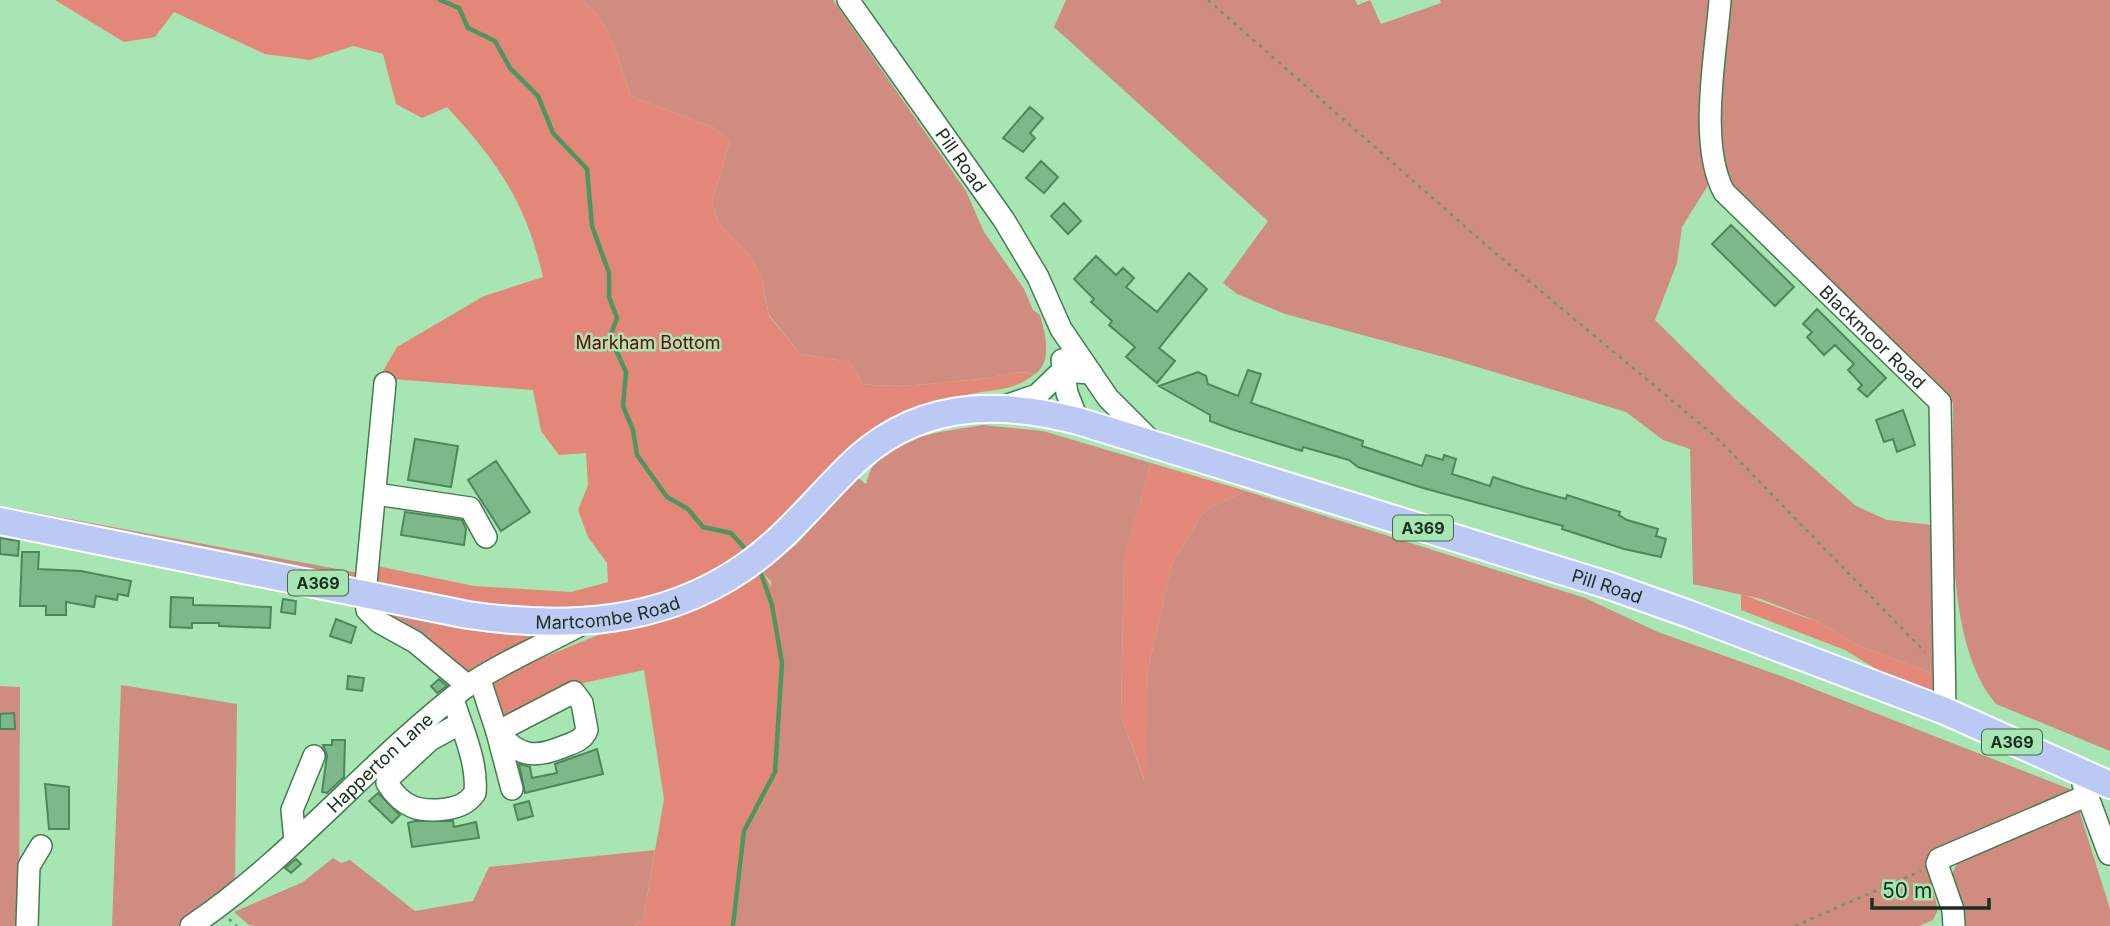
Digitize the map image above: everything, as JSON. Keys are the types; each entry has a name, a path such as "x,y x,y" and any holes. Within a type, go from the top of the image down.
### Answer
{"main road":[{"name":"Martcombe Road","path":"0,521 521,623 584,623 638,614 702,591 743,568 776,541 847,468 874,445 915,424 952,411 1002,407 1087,424 1156,445"},
{"name":"Pill Road","path":"1156,445 1607,585 1945,711 2092,784"}],"street":[{"name":"Pill Road","path":"848,0 1004,220 1038,277 1061,330 1108,398 1156,445"},
{"name":"Blackmoor Road","path":"1720,0 1713,98 1712,162 1724,192 1940,402 1942,665 1945,711"},
{"name":"Pill Road","path":"1061,330 1062,371 1087,424"},
{"path":"1002,407 1037,395 1062,371 1091,373"},
{"path":"384,383 365,594 367,610 379,622 415,642 467,688 497,732 512,789"},
{"path":"1087,424 1108,398"},
{"path":"376,495 470,508 486,537"},
{"name":"Happerton Lane","path":"191,926 217,909 467,688 584,623"},
{"path":"461,723 430,740 390,777 387,783 391,789 412,808 425,812 459,807 475,793 476,780 461,723 467,688"},
{"path":"295,841 292,810 314,756"},
{"path":"1954,926 1953,910 1937,864 1939,859 2092,784 2109,854"},
{"path":"27,926 29,866 40,846"}],"path":[{"path":"1208,0 1494,252 1717,438 1932,659 1942,665"},
{"path":"1795,926 1937,864"}],"shaded area":[{"path":"581,0 833,0 966,191 984,232 1024,289 1033,310 1040,315 1046,346 1041,368 1035,374 1014,373 936,383 877,385 863,384 849,362 800,354 769,315 761,275 747,253 719,224 712,202 730,142 714,128 631,96 607,31 592,9"},
{"path":"1066,0 1355,0 1358,5 1370,0 1381,24 1441,3 1440,0 1710,0 1701,151 1710,182 1682,227 1677,263 1655,320 1736,400 1856,506 1887,520 1933,525 1937,675 1857,645 1821,623 1761,599 1693,584 1690,449 1663,440 1626,412 1451,359 1285,314 1237,294 1223,283 1268,221 1054,27"},
{"path":"1728,0 2110,0 2110,751 1996,704 1978,676 1966,641 1958,602 1954,560 1953,403 1728,183 1718,142"},
{"path":"983,425 1043,431 1151,463 1124,560 1121,716 1144,779 1148,669 1172,564 1205,510 1246,491 1585,598 1658,632 1781,676 2072,790 1936,851 1926,861 1938,910 1933,920 1919,926 735,926 747,828 781,771 777,771 771,582 762,571 797,544 857,477 866,484 872,468 897,446 940,432"},
{"path":"0,506 359,573 357,585 0,515"},
{"path":"385,612 435,621 428,640 384,614"},
{"path":"121,685 237,704 235,883 178,926 112,926"},
{"path":"0,686 20,687 19,926 0,926"},
{"path":"2079,810 2110,909 2110,926 1964,926 1950,879 1958,861"},
{"path":"655,850 643,920 634,926 257,926 249,925 234,912 303,882 333,858 341,863 350,860 415,911 473,901 489,867"}],"green space":[{"name":"Markham Bottom","path":"55,0 581,0 592,9 607,31 631,96 714,128 730,142 712,202 719,224 747,253 761,275 769,316 800,354 849,362 863,384 907,385 980,379 1014,373 1035,374 1013,386 962,396 909,412 872,431 840,457 753,544 727,563 669,591 637,601 572,613 508,616 372,589 377,566 474,586 571,592 608,582 607,563 588,537 578,510 588,485 586,453 559,455 541,431 533,390 379,378 397,347 484,296 543,277 519,205 495,165 447,107 422,118 396,104 383,54 353,46 310,60 265,54 174,12 155,37 124,42"},
{"path":"1151,463 1246,491 1205,510 1172,564 1148,669 1145,781 1121,716 1124,559"},
{"path":"762,571 772,590 779,613 782,639 783,695 777,770 782,771 780,781 776,780 747,828 735,926 634,926 643,920 664,799 644,670 574,685 499,724 486,681 598,635 643,626 688,611"},
{"path":"1741,594 1821,623 1857,645 1937,675 1938,690 1934,693 1891,678 1845,650 1741,610"},
{"path":"435,621 559,632 474,676 428,640"}],"building":[{"path":"1030,107 1043,118 1030,133 1035,138 1023,152 1003,138"},
{"path":"1041,161 1058,177 1044,193 1026,178"},
{"path":"1064,203 1081,221 1068,234 1051,216"},
{"path":"1731,225 1794,287 1775,306 1712,244"},
{"path":"1096,256 1116,275 1123,268 1134,278 1126,287 1157,312 1189,273 1207,289 1159,348 1175,361 1157,383 1126,357 1135,347 1109,325 1112,321 1091,302 1094,299 1074,279"},
{"path":"1817,309 1886,378 1867,397 1858,389 1862,385 1848,370 1854,364 1835,345 1824,355 1807,337 1812,332 1803,324"},
{"path":"1248,370 1261,374 1251,403 1363,441 1362,446 1422,466 1426,455 1443,460 1444,455 1456,459 1452,474 1490,486 1493,477 1566,499 1567,495 1620,512 1619,515 1627,520 1658,529 1656,536 1666,539 1661,557 1624,549 1562,529 1563,526 1423,488 1358,467 1349,460 1303,447 1302,451 1231,429 1210,421 1210,415 1159,386 1198,372 1206,376 1208,384 1238,396"},
{"path":"1903,410 1915,445 1897,452 1893,439 1884,442 1876,420"},
{"path":"415,439 458,446 451,487 408,480"},
{"path":"496,461 530,512 501,531 468,480"},
{"path":"405,512 462,520 466,529 464,545 401,535"},
{"path":"0,538 19,541 18,556 0,554"},
{"path":"22,552 39,552 38,569 81,571 131,581 128,596 118,594 117,600 96,596 94,607 66,602 66,615 46,615 46,606 20,606"},
{"path":"171,597 193,598 193,605 271,607 270,628 219,626 219,623 192,623 192,628 170,627"},
{"path":"283,599 296,601 295,614 281,612"},
{"path":"336,619 356,627 351,643 330,636"},
{"path":"348,676 364,678 362,691 347,689"},
{"path":"439,679 447,686 437,693 431,686"},
{"path":"14,713 15,729 0,729 0,714"},
{"path":"332,740 345,740 344,777 327,793 322,792 327,755 323,745 332,745"},
{"path":"597,749 603,774 525,793 519,764 530,767 532,778 557,773 555,764"},
{"path":"45,784 69,787 69,829 49,829"},
{"path":"378,793 400,815 392,823 369,801"},
{"path":"529,801 533,816 518,820 514,805"},
{"path":"453,821 454,827 476,822 479,838 412,847 408,823"},
{"path":"296,859 301,864 291,873 285,868"}],"waterway":[{"path":"440,0 459,8 468,28 495,41 510,68 538,96 553,133 587,169 592,226 609,273 609,297 617,318 610,337 626,372 623,406 633,430 637,455 667,497 688,509 703,527 731,533 748,552"},
{"path":"733,926 744,831 775,772 782,663 772,605 759,568"}]}
